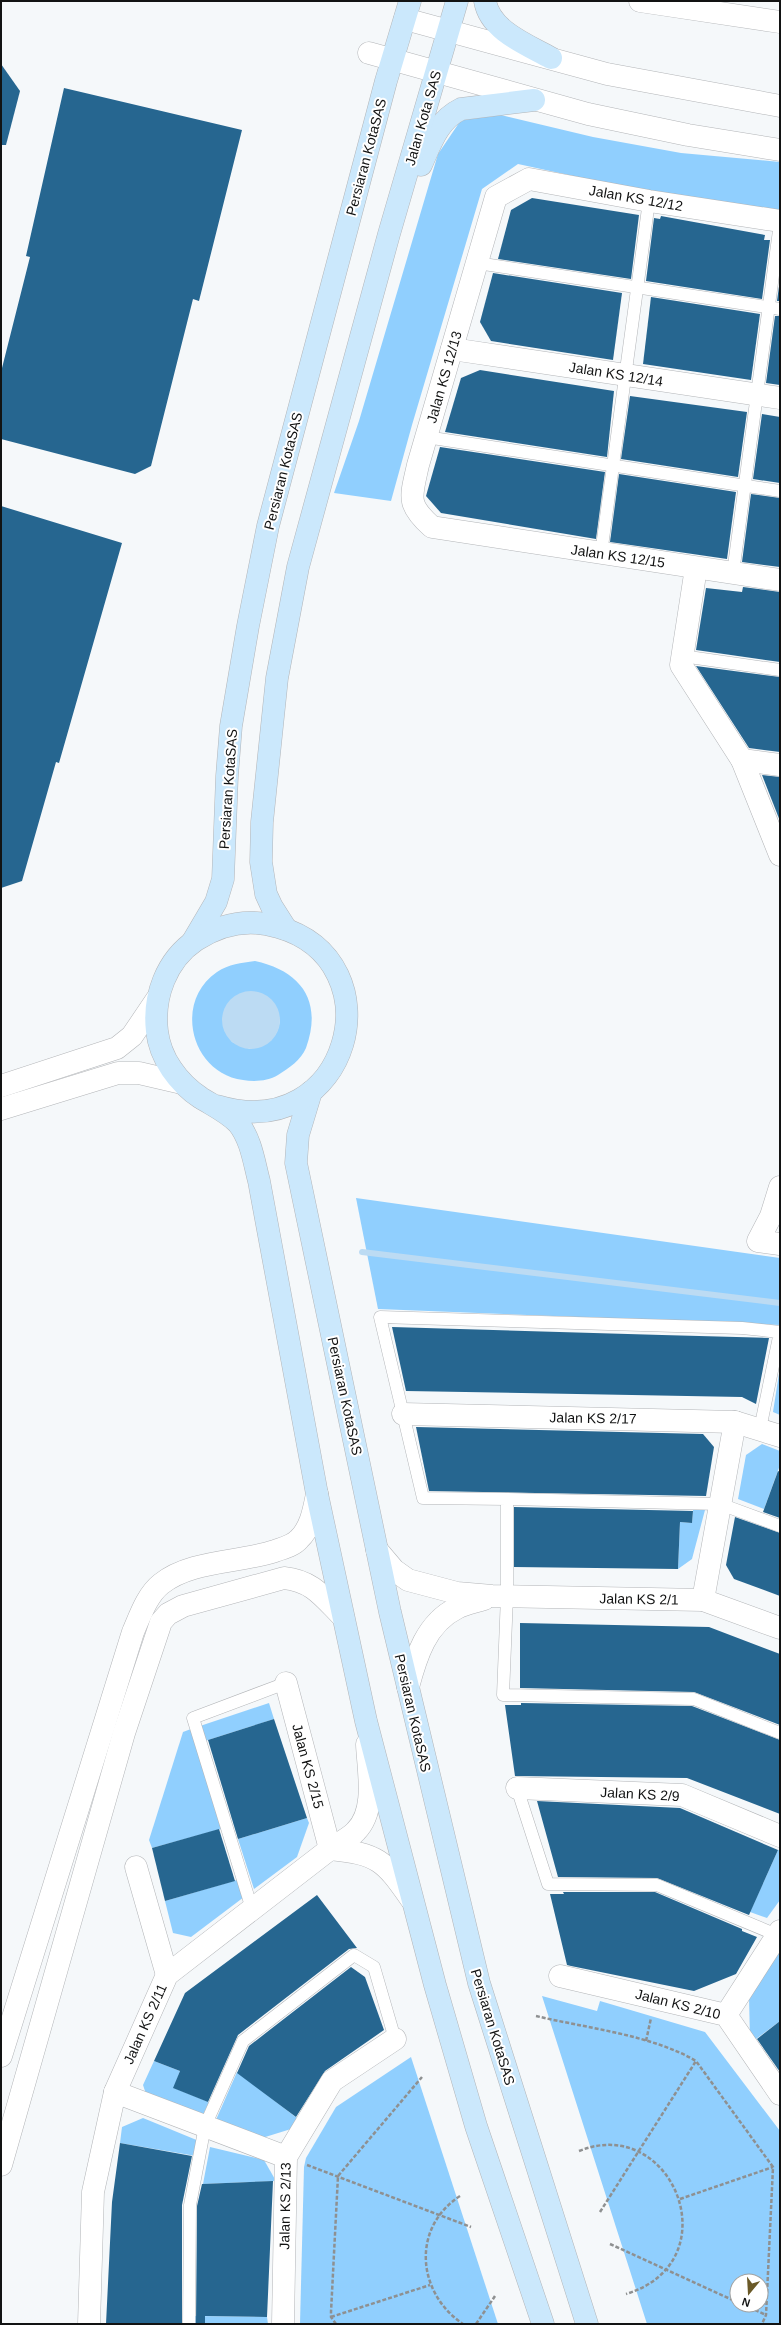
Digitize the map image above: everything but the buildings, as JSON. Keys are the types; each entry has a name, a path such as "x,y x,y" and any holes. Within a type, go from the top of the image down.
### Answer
{"main road":[{"name":"Jalan Kota SAS","path":"389,234 458,1"},
{"path":"485,1 488,12 503,30 551,58"},
{"name":"Persiaran KotaSAS","path":"312,1092 293,1103 266,1112 233,1111 217,1106 202,1099 182,1083 168,1063 161,1048 156,1021 158,999 170,968 191,943 213,910 221,892 223,879 227,776 232,726 248,626 268,526 407,10"},
{"path":"389,234 432,140 445,119 461,109 534,100"},
{"name":"Persiaran KotaSAS","path":"286,929 272,907 266,894 260,862 263,796 277,678 306,530 389,234"},
{"name":"Persiaran KotaSAS","path":"191,943 205,934 236,923 259,923 286,929 305,939 326,958 340,982 346,1003 347,1020 341,1052 333,1067 312,1092 301,1118 296,1163 377,1550 408,1687 479,1983 587,2324"},
{"name":"Persiaran KotaSAS","path":"217,1106 238,1123 248,1139 259,1181 317,1494 366,1721 435,1985 476,2126 543,2324"}],"street":[{"path":"640,1 780,22"},
{"path":"407,10 448,31 607,74 668,87 780,106"},
{"path":"369,53 534,100 688,135 780,150"},
{"name":"Jalan KS 12/12","path":"496,197 529,179 649,201 780,222"},
{"name":"Jalan KS 12/13","path":"456,533 432,527 417,514 412,496 426,437 496,197"},
{"name":"Jalan KS 12/14","path":"452,349 780,398"},
{"name":"Jalan KS 12/15","path":"456,533 780,580"},
{"path":"696,568 681,665 742,760 779,848"},
{"path":"742,760 780,765"},
{"path":"1,1086 116,1048 132,1036 158,999"},
{"path":"1,1109 118,1073 139,1073 182,1083"},
{"path":"780,1187 771,1216 758,1241 780,1244"},
{"name":"Jalan KS 2/17","path":"403,1414 735,1422 770,1433"},
{"path":"703,1600 735,1422"},
{"path":"1,2056 133,1632 149,1599 160,1585 175,1576 195,1568 266,1554 290,1546 300,1539 307,1529 317,1494"},
{"name":"Jalan KS 2/1","path":"377,1550 394,1570 408,1580 457,1593 500,1596 703,1600 780,1628"},
{"path":"1,2165 124,1733 161,1622 168,1614 182,1606 284,1578 299,1580 310,1586 343,1617"},
{"path":"408,1687 416,1658 432,1628 447,1613 458,1607 500,1596"},
{"name":"Jalan KS 2/15","path":"286,1683 330,1849"},
{"name":"Jalan KS 2/11","path":"89,2324 93,2192 115,2092 167,1975 252,1908 330,1849 356,1832 364,1820 369,1793 366,1721"},
{"name":"Jalan KS 2/9","path":"517,1788 682,1795 780,1836"},
{"path":"330,1849 362,1852 381,1862 395,1876 413,1902"},
{"path":"136,1867 167,1975"},
{"path":"726,2015 779,1935"},
{"name":"Jalan KS 2/10","path":"560,1976 726,2015 780,2094"},
{"name":"Jalan KS 2/13","path":"283,2324 286,2157 332,2081 395,2039"},
{"path":"115,2092 286,2157"}],"lane":[{"path":"600,554 649,201"},
{"path":"733,573 756,395 774,308 780,222"},
{"path":"477,263 774,308"},
{"path":"426,437 780,491"},
{"path":"682,656 780,670"},
{"path":"770,1433 780,1332 742,1328 380,1317 423,1498 720,1504 780,1526"},
{"path":"507,1499 500,1596 503,1695 694,1699 780,1733"},
{"path":"252,1908 193,1718 286,1683"},
{"path":"517,1788 548,1884 657,1885 779,1935"},
{"path":"189,2324 190,2205 205,2126 243,2041 354,1955 374,1967 395,2039"}],"path":[{"path":"536,2016 646,2041 678,2050 696,2061 773,2167 766,2315 762,2324"},
{"path":"600,2212 696,2061"},
{"path":"336,2324 331,2317 338,2176 422,2077"},
{"path":"579,2151 596,2146 609,2145 638,2152 655,2162 664,2171 680,2199 683,2228 676,2252 665,2269 643,2288 626,2294"},
{"path":"286,2157 471,2227"},
{"path":"680,2199 773,2167"},
{"path":"460,2196 440,2215 433,2228 426,2251 426,2264 430,2285 444,2310 463,2324"},
{"path":"610,2244 729,2298"},
{"path":"331,2317 430,2285"},
{"path":"476,2324 495,2296"},
{"path":"762,2313 766,2315"}],"shaded area":[{"path":"501,115 593,137 681,153 780,162 780,211 675,198 518,164 482,189 391,501 334,493 359,421 438,154 461,120"},
{"path":"255,961 285,972 296,981 304,991 309,1002 312,1016 311,1031 306,1048 298,1060 290,1067 270,1079 252,1081 225,1075 211,1064 200,1051 194,1035 192,1018 195,1001 203,985 217,972 235,964","holes":["280,1019 277,1032 271,1039 250,1049 232,1042 223,1026"]},
{"path":"251,991 262,993 275,1004 278,1009 280,1020 278,1031 267,1044 262,1047 251,1049 240,1047 227,1036 224,1031 222,1020 224,1009 235,996 240,993"},
{"path":"356,1198 780,1258 780,1325 378,1309"},
{"path":"780,1367 780,1415 773,1412"},
{"path":"762,1444 780,1451 780,1465 764,1509 738,1499 746,1455"},
{"path":"693,1510 705,1510 692,1559 678,1569 680,1522 692,1523"},
{"path":"269,1703 274,1719 205,1741 200,1726"},
{"path":"191,1729 221,1829 152,1848 149,1840 183,1732"},
{"path":"307,1818 309,1823 297,1857 254,1889 238,1839"},
{"path":"778,1850 780,1850 780,1900 767,1918 750,1912"},
{"path":"237,1880 244,1897 191,1937 173,1933 165,1901"},
{"path":"780,1950 780,2021 752,2042 750,2039 749,1997"},
{"path":"542,1996 597,2011 600,2001 705,2032 780,2131 780,2324 647,2324"},
{"path":"411,2057 498,2324 300,2324 304,2167 306,2158 336,2107"},
{"path":"154,2061 180,2071 174,2088 209,2102 202,2117 147,2097 143,2085"},
{"path":"237,2072 297,2118 291,2129 262,2138 215,2122"},
{"path":"143,2118 199,2141 196,2156 120,2143 122,2127"},
{"path":"210,2147 264,2160 276,2181 203,2184"},
{"path":"195,2316 267,2317 268,2324 195,2324"}],"waterway":[{"path":"362,1252 780,1303"}]}
